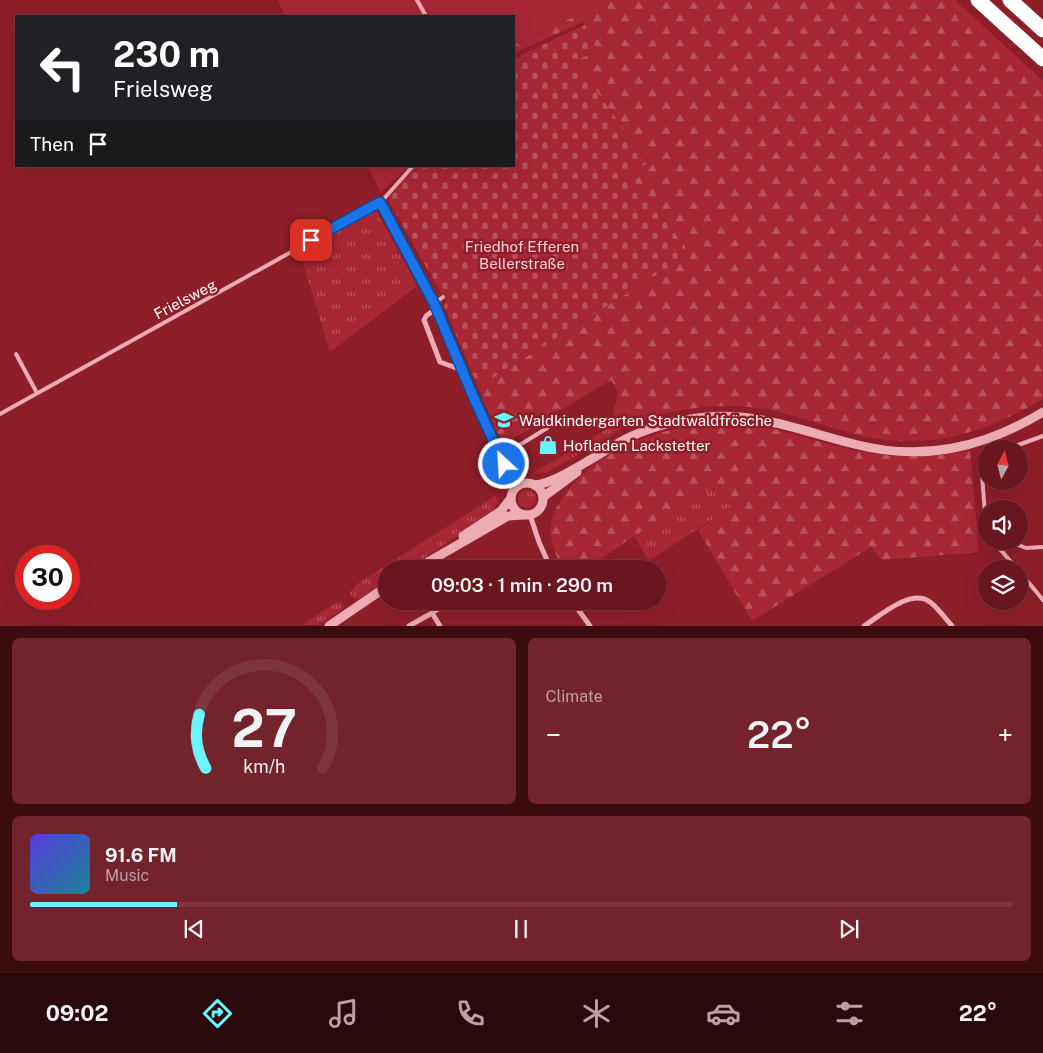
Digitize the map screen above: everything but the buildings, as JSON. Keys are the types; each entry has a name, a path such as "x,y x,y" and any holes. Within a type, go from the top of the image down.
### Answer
{"highway":[{"path":"978,0 1043,59"},
{"path":"1010,0 1043,30"}],"street":[{"path":"380,202 436,306 499,454 517,487"},
{"path":"436,306 424,320 437,357 444,364 462,370"},
{"path":"430,560 501,511 517,487 525,483 534,485 550,480 637,434 679,421 707,417 739,417 785,424 872,448 931,452 996,437 1043,412"},
{"path":"441,553 508,516 526,515 538,510 543,497 554,487 623,441"},
{"path":"534,485 543,497"},
{"path":"511,498 515,510 526,515 547,560"},
{"path":"329,626 378,593"},
{"path":"864,626 909,599 918,598 929,602 952,626"},
{"path":"409,626 437,610"},
{"path":"578,610 590,626"},
{"path":"432,613 440,626"}],"lane":[{"path":"417,0 425,15"},
{"name":"Frielsweg","path":"0,414 380,202 412,167"},
{"path":"436,306 443,298"},
{"path":"16,354 37,393"},
{"path":"499,454 515,445 523,443 552,425"},
{"path":"1027,440 1043,436"},
{"path":"515,445 522,456"},
{"path":"1028,548 1043,547"},
{"path":"1001,550 1009,560"},
{"path":"1028,582 1043,600"}],"green space":[{"path":"277,0 609,0 515,45 515,15 285,15"},
{"path":"609,0 955,0 1043,81 1043,399 997,423 974,431 950,437 902,441 877,439 775,411 745,406 686,409 661,414 624,427 610,427 618,393 611,380 502,445 478,387 680,260 685,251 685,245 629,176 649,161 584,75 577,60 592,53 595,47 583,22 515,53 515,45"},
{"name":"Friedhof Efferen Bellerstraße","path":"585,25 595,47 592,53 577,60 584,75 649,162 630,176 685,246 685,251 680,260 478,387 444,306 446,302 389,201 390,196 415,167 515,167 515,60 523,54"},
{"path":"368,167 408,167 381,192"},
{"path":"376,210 417,286 330,352 300,253"},
{"path":"714,422 750,425 783,431 849,449 894,456 939,455 970,450 979,552 882,560 871,547 752,621 698,530 734,505 719,484 634,536 599,560 559,560 553,545 551,526 558,504 574,483 609,455 628,444 649,436"},
{"path":"610,427 624,428 546,473 533,473"},
{"path":"719,484 734,505 651,560 648,560 634,536"},
{"path":"527,490 533,493 536,499 533,505 527,508 521,505 518,499 521,493"},
{"path":"495,496 499,498 493,512 421,560 395,560"},
{"path":"378,571 378,588 362,598 354,599 350,593 357,584"},
{"path":"337,602 342,603 344,607 341,611 317,625 302,625"}],"place":[{"name":"Waldkindergarten Stadtwaldfrösche","path":"504,420"},
{"name":"Hofladen Lackstetter","path":"548,445"}],"route":[{"path":"311,240 380,202 434,303 504,464"}]}
